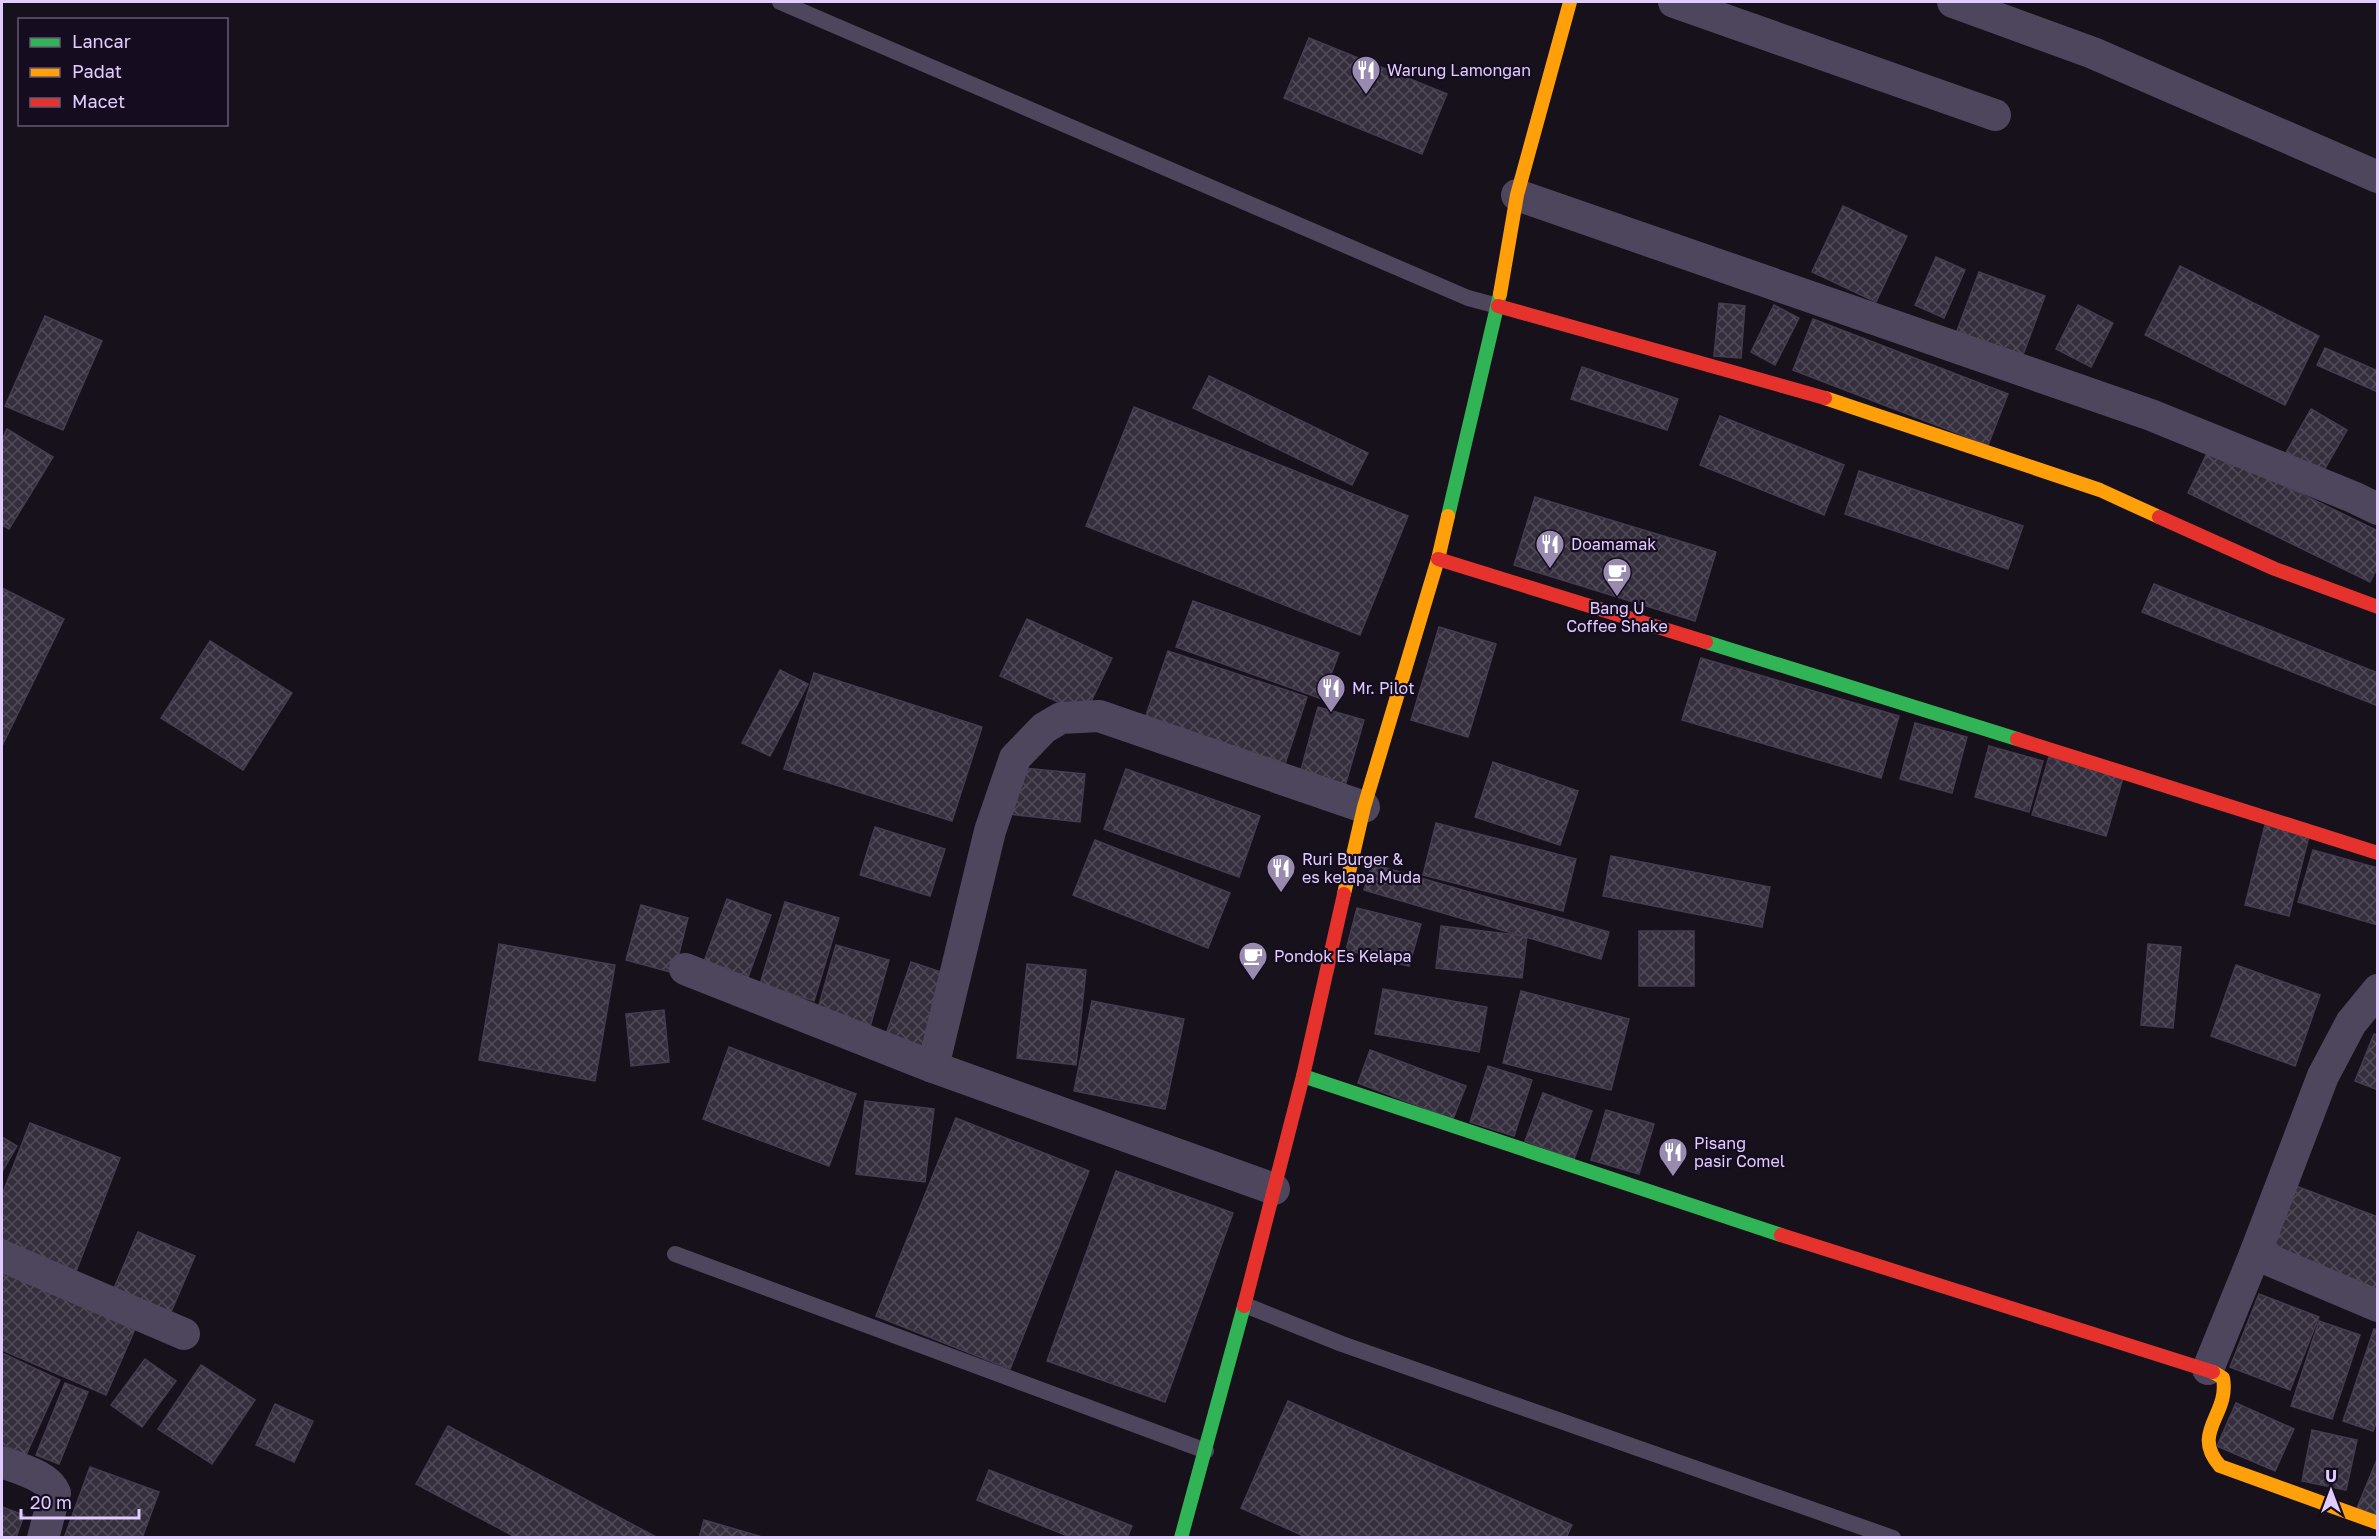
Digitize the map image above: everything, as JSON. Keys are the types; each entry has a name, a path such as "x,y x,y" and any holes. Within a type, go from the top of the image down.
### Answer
{"street":[{"path":"1180,1538 1245,1305 1303,1076 1364,807 1438,560 1498,306 1517,195 1570,2"},
{"path":"1674,2 1995,115"},
{"path":"1953,2 2094,53 2378,177"},
{"path":"1517,195 2151,415 2378,509"},
{"path":"1498,306 1798,389 2089,487 2276,569 2378,608"},
{"path":"1438,560 1855,688 2378,853"},
{"path":"933,1067 990,831 1015,758 1044,728 1061,718 1099,716 1364,807"},
{"path":"685,969 933,1067 1274,1189"},
{"path":"2208,1369 2323,1076 2351,1023 2378,990"},
{"path":"1303,1076 1707,1212 2208,1369 2223,1378 2226,1387 2208,1437 2209,1455 2213,1460 2220,1466 2378,1523"},
{"path":"2255,1254 2378,1306"},
{"path":"2,1256 162,1325"},
{"path":"2,1462 45,1480 52,1486 55,1493 43,1538"}],"lane":[{"path":"780,2 1468,298 1498,306"},
{"path":"675,1254 1206,1451"},
{"path":"1245,1305 1342,1344 1893,1538"}],"building":[{"name":"Warung Lamongan","path":"1309,38 1447,94 1422,154 1284,98"},
{"path":"1843,206 1907,236 1876,302 1812,272"},
{"path":"1936,257 1965,270 1944,318 1915,305"},
{"path":"2180,266 2319,336 2285,405 2145,335"},
{"path":"1979,272 2045,296 2021,360 1955,336"},
{"path":"1719,303 1745,306 1741,358 1714,356"},
{"path":"1774,305 1799,318 1775,365 1751,352"},
{"path":"2078,305 2113,323 2091,367 2056,349"},
{"path":"45,316 102,341 63,430 5,406"},
{"path":"1813,319 2008,394 1988,445 1793,370"},
{"path":"2325,348 2378,371 2378,392 2317,365"},
{"path":"1582,367 1678,399 1667,430 1571,399"},
{"path":"1209,376 1368,453 1352,485 1193,408"},
{"path":"1134,407 1408,516 1360,635 1086,526"},
{"path":"2311,409 2347,430 2319,479 2283,458"},
{"path":"1720,416 1844,465 1824,515 1700,465"},
{"path":"7,429 53,457 9,529 2,525 2,439"},
{"path":"2209,449 2378,531 2378,566 2370,582 2188,493"},
{"path":"1859,471 2023,526 2008,569 1845,514"},
{"path":"1535,497 1716,552 1695,621 1514,565"},
{"path":"2154,584 2378,673 2378,706 2142,612"},
{"path":"2,588 64,619 2,746"},
{"path":"1193,601 1339,653 1322,699 1176,647"},
{"path":"1027,619 1112,658 1085,714 1000,676"},
{"path":"1439,627 1496,644 1468,737 1411,720"},
{"path":"210,641 292,693 243,770 161,718"},
{"path":"1168,651 1307,697 1282,773 1142,727"},
{"path":"1701,658 1899,716 1881,778 1682,720"},
{"path":"780,670 808,684 770,756 742,743"},
{"path":"814,673 982,727 952,821 784,769"},
{"path":"1318,707 1364,720 1343,793 1298,781"},
{"path":"1915,723 1967,737 1952,793 1900,779"},
{"path":"1989,746 2043,761 2029,812 1975,797"},
{"path":"2049,757 2123,778 2106,836 2032,815"},
{"path":"1493,762 1578,791 1560,845 1475,817"},
{"path":"1013,767 1085,774 1080,822 1008,814"},
{"path":"1126,769 1260,816 1239,877 1104,829"},
{"path":"1436,823 1576,859 1563,911 1423,875"},
{"path":"2265,825 2309,836 2289,916 2245,905"},
{"path":"875,827 945,849 930,896 860,875"},
{"path":"1095,840 1230,893 1208,948 1073,895"},
{"path":"2313,850 2378,868 2378,925 2298,902"},
{"path":"1611,856 1770,887 1762,927 1603,896"},
{"path":"1372,864 1609,932 1601,959 1364,890"},
{"path":"727,899 771,915 747,980 703,964"},
{"path":"785,902 839,918 814,1001 760,984"},
{"path":"641,905 688,918 674,973 626,960"},
{"path":"1357,908 1421,924 1409,966 1346,950"},
{"path":"1441,926 1527,936 1522,978 1436,968"},
{"path":"1639,931 1694,931 1694,986 1639,986"},
{"path":"499,944 615,965 595,1081 479,1060"},
{"path":"2148,944 2181,947 2173,1028 2141,1025"},
{"path":"836,945 889,960 870,1027 817,1012"},
{"path":"911,962 953,976 927,1054 884,1040"},
{"path":"1027,964 1086,970 1076,1065 1017,1058"},
{"path":"2236,965 2320,995 2295,1066 2211,1036"},
{"path":"1383,989 1487,1007 1479,1052 1375,1034"},
{"path":"1521,991 1629,1019 1611,1090 1503,1063"},
{"path":"1092,1001 1184,1019 1165,1109 1074,1091"},
{"path":"664,1010 669,1062 631,1066 626,1014"},
{"path":"2374,1034 2378,1036 2378,1090 2355,1081"},
{"path":"729,1047 856,1094 829,1166 703,1119"},
{"path":"1370,1050 1466,1086 1453,1119 1358,1083"},
{"path":"1488,1066 1532,1080 1514,1136 1470,1122"},
{"path":"1543,1093 1592,1111 1574,1159 1525,1141"},
{"path":"865,1101 934,1109 925,1182 856,1174"},
{"path":"1606,1110 1654,1124 1639,1174 1591,1160"},
{"path":"956,1118 1089,1171 1010,1369 876,1316"},
{"path":"30,1123 120,1158 75,1274 2,1246 2,1195"},
{"path":"2,1137 17,1146 2,1172"},
{"path":"1116,1171 1233,1213 1165,1402 1047,1361"},
{"path":"2296,1186 2378,1217 2378,1291 2271,1250"},
{"path":"138,1232 195,1256 168,1319 111,1295"},
{"path":"2,1261 139,1320 106,1395 2,1350"},
{"path":"2259,1294 2319,1317 2290,1390 2230,1367"},
{"path":"2319,1321 2360,1335 2332,1419 2291,1406"},
{"path":"2374,1329 2378,1330 2378,1418 2373,1431 2343,1421"},
{"path":"2,1353 60,1380 26,1455 2,1444"},
{"path":"145,1359 176,1381 142,1427 111,1405"},
{"path":"201,1365 255,1400 212,1464 158,1429"},
{"path":"65,1383 88,1392 59,1464 36,1455"},
{"path":"1288,1401 1572,1525 1566,1538 1308,1538 1241,1508"},
{"path":"2236,1403 2294,1429 2275,1471 2217,1446"},
{"path":"275,1404 313,1421 294,1462 256,1445"},
{"path":"448,1426 658,1538 517,1538 416,1484"},
{"path":"2312,1430 2357,1440 2346,1490 2302,1481"},
{"path":"2378,1457 2378,1516 2357,1508"},
{"path":"90,1467 159,1492 142,1538 64,1538"},
{"path":"989,1470 1132,1526 1127,1538 1073,1538 977,1500"},
{"path":"2,1507 24,1515 16,1538 2,1538"},
{"path":"704,1520 766,1538 699,1538"}],"traffic: fast":[{"path":"1448,516 1500,294"},
{"path":"1706,642 2017,739"},
{"path":"1303,1076 1781,1235"},
{"path":"1181,1538 1244,1306"}],"traffic: slow":[{"path":"1500,294 1517,195 1570,2"},
{"path":"1825,398 2100,490 2159,517"},
{"path":"1344,894 1364,807 1438,559 1448,516"},
{"path":"2213,1372 2223,1378 2224,1391 2210,1433 2209,1443 2212,1454 2220,1466 2378,1523"}],"traffic: jam":[{"path":"1498,306 1825,398"},
{"path":"2159,517 2275,569 2378,607"},
{"path":"1438,559 1706,642"},
{"path":"2017,739 2378,853"},
{"path":"1244,1306 1303,1076 1344,894"},
{"path":"1781,1235 2213,1372"}],"place":[{"name":"Warung Lamongan","path":"1366,96"},
{"name":"Doamamak","path":"1550,570"},
{"name":"Bang U Coffee Shake","path":"1617,598"},
{"name":"Mr. Pilot","path":"1331,714"},
{"name":"Ruri Burger & es kelapa Muda","path":"1281,894"},
{"name":"Pondok Es Kelapa","path":"1253,982"},
{"name":"Pisang pasir Comel","path":"1673,1178"}]}
